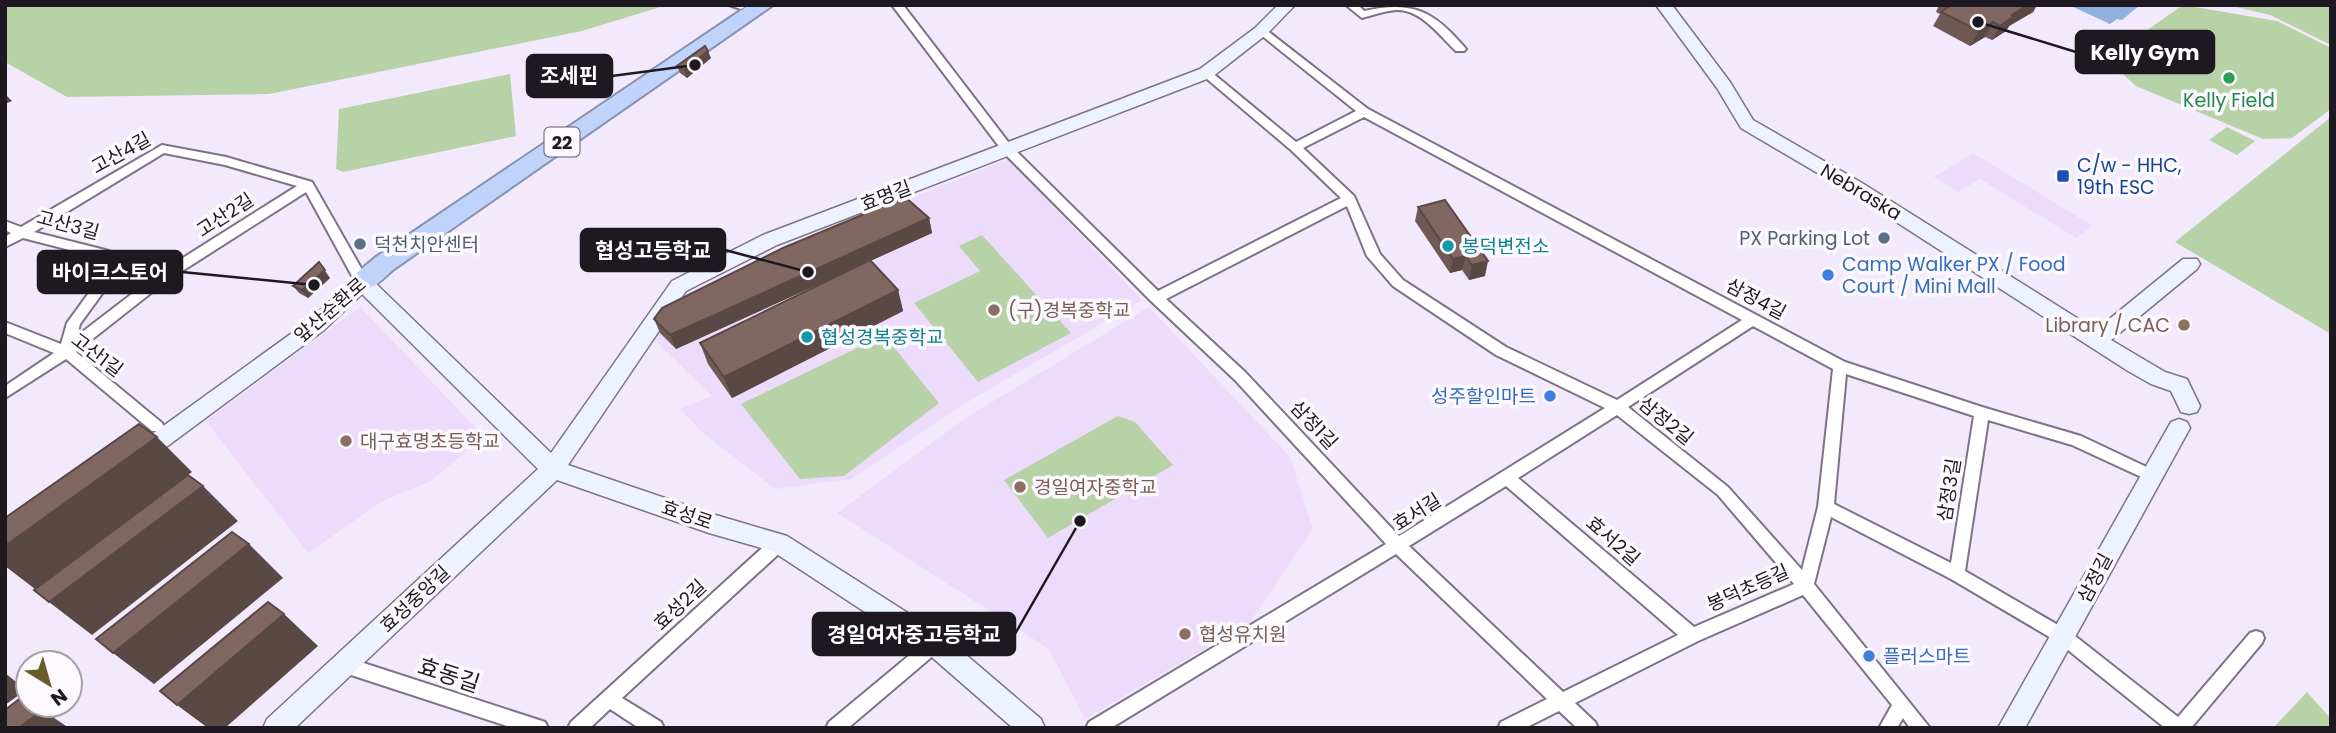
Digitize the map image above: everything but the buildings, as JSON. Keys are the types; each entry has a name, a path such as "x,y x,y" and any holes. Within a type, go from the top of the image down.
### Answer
{"highway":[{"name":"앞산순환로","path":"359,277 385,263 745,6"}],"street":[{"name":"삼정1길","path":"897,5 1008,150 1156,298 1240,376 1398,546 1563,700 1589,728"},
{"name":"효명길","path":"553,469 678,286 770,240 1206,73 1261,32 1287,5"},
{"path":"1351,5 1362,15 1399,6 1409,9 1429,19 1460,49"},
{"name":"Nebraska","path":"1664,5 1724,86 1746,124 1855,187 2096,341 2158,378 2179,384 2189,406"},
{"name":"삼정4길","path":"1261,32 1364,112 1840,366 1982,413 2076,440 2150,475"},
{"name":"삼정2길","path":"1206,73 1295,147 1350,199 1374,256 1398,283 1501,351 1619,408 1723,491 1806,586 1921,728"},
{"path":"1295,147 1364,112"},
{"name":"고산4길","path":"5,243 162,149 226,160 308,185"},
{"path":"308,185 359,277"},
{"name":"고산2길","path":"5,393 66,352 160,279 308,185"},
{"path":"1156,298 1350,199"},
{"name":"고산3길","path":"5,225 22,233 104,254 160,279"},
{"path":"66,352 74,323 97,291 104,254"},
{"path":"2096,341 2190,264"},
{"name":"앞산순환로","path":"359,277 317,325 121,460 157,428 359,277"},
{"name":"효성로","path":"359,277 553,469 709,523 779,543 935,644 1032,728"},
{"name":"효서길","path":"1095,728 1398,546 1619,408 1753,319"},
{"name":"고산1길","path":"5,327 66,352 157,428"},
{"name":"봉덕초등길","path":"1507,728 1692,636 1806,586 1826,507 1840,366"},
{"name":"삼정3길","path":"1957,574 1982,413"},
{"name":"삼정길","path":"2011,728 2064,637 2150,475 2179,428"},
{"name":"효성중앙길","path":"276,728 553,469"},
{"name":"효서2길","path":"1507,478 1692,636"},
{"path":"1826,507 1957,574 2064,637 2180,728 2256,638"},
{"name":"효성2길","path":"577,728 779,543"},
{"path":"835,728 935,644"},
{"name":"효동길","path":"345,665 539,728"},
{"path":"608,699 655,728"},
{"path":"1888,728 1902,705"}],"shaded area":[{"path":"1973,153 2093,226 2076,238 1980,179 1958,192 1934,177"},
{"path":"1009,159 1142,300 966,403 851,479 775,489 703,433 680,409 712,396 651,336 695,291 771,254"},
{"name":"대구효명초등학교","path":"360,307 477,429 464,453 431,481 381,502 308,553 206,421"},
{"path":"1149,307 1290,457 1313,529 1250,622 1085,719 1049,649 837,513 967,417"}],"green space":[{"path":"5,5 667,5 582,31 269,94 67,97 5,62"},
{"name":"Kelly Field","path":"2183,5 2277,21 2331,48 2331,109 2292,138 2263,139 2136,86 2118,70 2116,52"},
{"path":"2227,5 2331,5 2331,45 2270,15"},
{"path":"510,74 516,136 343,172 336,169 339,109"},
{"path":"2331,117 2331,334 2175,242"},
{"path":"2227,127 2255,141 2237,155 2209,140"},
{"path":"982,235 1071,333 978,382 914,303 980,271 959,246"},
{"path":"884,335 939,403 844,476 800,479 741,404"},
{"path":"1118,416 1135,422 1173,465 1048,538 1004,480"},
{"path":"2307,692 2331,719 2331,728 2273,728"}],"water":[{"path":"2069,5 2140,5 2122,20 2117,19 2110,24"}],"place":[{"name":"Kelly Gym","path":"1978,22"},
{"name":"조세핀","path":"695,65"},
{"name":"Kelly Field","path":"2229,78"},
{"name":"C/w - HHC, 19th ESC","path":"2063,176"},
{"name":"PX Parking Lot","path":"1884,238"},
{"name":"덕천치안센터","path":"360,244"},
{"name":"봉덕변전소","path":"1448,246"},
{"name":"협성고등학교","path":"808,272"},
{"name":"Camp Walker PX / Food Court / Mini Mall","path":"1828,275"},
{"name":"바이크스토어","path":"314,285"},
{"name":"(구)경복중학교","path":"994,310"},
{"name":"Library / CAC","path":"2184,325"},
{"name":"협성경복중학교","path":"807,337"},
{"name":"성주할인마트","path":"1550,396"},
{"name":"대구효명초등학교","path":"346,441"},
{"name":"경일여자중학교","path":"1020,487"},
{"name":"경일여자중고등학교","path":"1080,521"},
{"name":"협성유치원","path":"1185,634"},
{"name":"플러스마트","path":"1869,656"}]}
